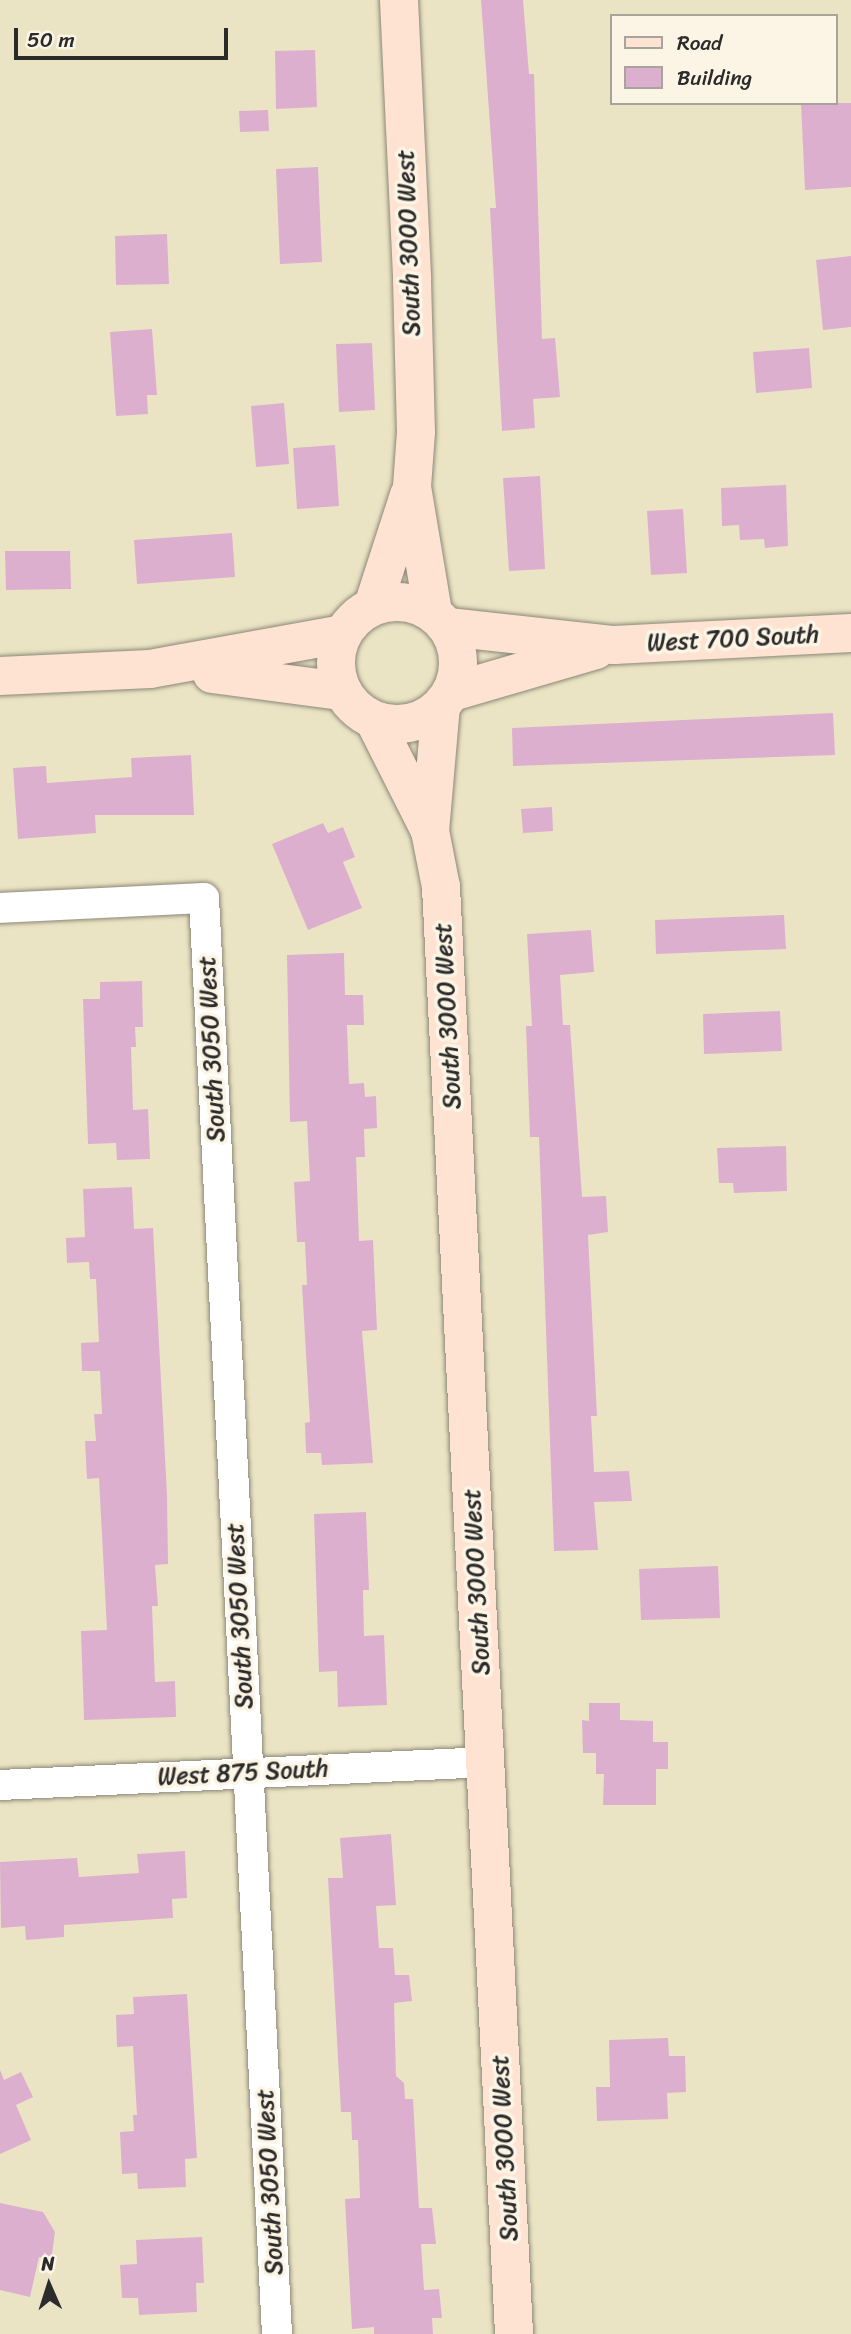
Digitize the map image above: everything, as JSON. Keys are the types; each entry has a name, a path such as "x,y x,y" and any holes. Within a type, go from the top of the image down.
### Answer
{"main road":[{"name":"South 3000 West","path":"373,606 412,486 416,432 399,0"},
{"name":"South 3000 West","path":"412,486 440,620"},
{"path":"0,676 150,669 279,649 342,634 373,606 404,602 440,620 459,659 446,699 410,723 374,720 361,713 342,691 336,672 342,634"},
{"name":"West 700 South","path":"440,620 614,645 851,633"},
{"name":"West 700 South","path":"446,699 614,645"},
{"path":"150,669 277,680 342,691"},
{"name":"South 3000 West","path":"430,831 446,699"},
{"name":"South 3000 West","path":"374,720 430,831 443,905 514,2334"}],"street":[{"name":"South 3050 West","path":"0,908 204,898 277,2334"},
{"name":"West 875 South","path":"0,1785 486,1762"}],"building":[{"path":"481,0 523,0 529,74 534,74 542,339 555,338 560,397 533,399 535,428 502,431 490,208 496,208"},
{"path":"315,50 317,107 276,109 275,51"},
{"path":"851,103 851,187 805,190 801,105"},
{"path":"268,110 269,131 240,132 239,111"},
{"path":"318,167 322,262 280,264 276,169"},
{"path":"167,234 169,284 116,285 115,236"},
{"path":"851,256 851,327 823,330 816,260"},
{"path":"152,329 157,395 147,395 148,414 116,416 110,332"},
{"path":"372,343 375,410 339,412 336,344"},
{"path":"809,348 812,388 756,393 753,352"},
{"path":"284,403 289,464 256,467 251,406"},
{"path":"335,445 339,506 297,509 293,448"},
{"path":"540,476 545,569 509,571 503,478"},
{"path":"786,485 788,546 765,548 764,539 740,540 739,525 722,526 721,488"},
{"path":"683,509 687,573 651,575 647,511"},
{"path":"232,533 235,577 137,584 134,540"},
{"path":"5,551 70,551 71,589 6,590"},
{"path":"833,713 835,755 513,766 512,728"},
{"path":"191,755 194,815 95,815 96,833 18,839 13,768 46,766 47,783 132,777 131,758"},
{"path":"552,807 553,831 523,833 521,809"},
{"path":"323,823 328,833 343,827 355,857 343,862 362,908 308,930 272,844"},
{"path":"784,915 786,949 656,954 655,920"},
{"path":"591,930 594,972 560,975 563,1025 570,1025 582,1197 606,1196 608,1232 588,1235 597,1416 591,1416 594,1472 629,1471 632,1501 594,1502 598,1550 554,1551 539,1137 530,1137 526,1026 532,1026 527,934"},
{"path":"344,953 345,995 363,995 364,1025 347,1025 349,1084 364,1083 365,1097 376,1096 377,1128 364,1129 365,1157 356,1157 359,1241 373,1240 377,1330 362,1331 373,1463 322,1465 321,1453 306,1453 305,1423 310,1422 302,1285 307,1285 305,1242 297,1242 294,1182 310,1181 307,1121 290,1122 287,955"},
{"path":"142,981 143,1027 135,1027 136,1047 131,1047 133,1110 148,1109 150,1159 117,1160 116,1143 88,1144 83,999 100,999 100,982"},
{"path":"780,1011 782,1051 704,1054 703,1014"},
{"path":"786,1146 787,1191 734,1193 733,1183 719,1183 717,1148"},
{"path":"132,1187 134,1229 153,1228 167,1495 168,1564 155,1565 158,1606 152,1606 155,1682 175,1681 176,1717 84,1720 81,1631 107,1630 99,1478 87,1479 85,1441 96,1441 94,1414 102,1414 100,1371 82,1371 81,1343 99,1342 96,1279 90,1279 89,1262 67,1263 66,1238 85,1237 83,1189"},
{"path":"366,1512 369,1590 363,1590 364,1636 384,1635 387,1705 338,1707 337,1671 319,1672 314,1514"},
{"path":"718,1566 720,1618 641,1620 639,1569"},
{"path":"589,1703 620,1703 620,1720 653,1721 653,1742 668,1742 668,1769 656,1769 656,1805 603,1805 604,1774 596,1774 596,1753 583,1753 582,1720 589,1721"},
{"path":"391,1834 396,1905 376,1906 379,1948 393,1948 395,1975 409,1975 412,2001 394,2003 396,2076 404,2083 405,2099 413,2099 419,2208 432,2208 436,2244 421,2244 424,2290 439,2289 442,2318 432,2318 433,2334 374,2334 374,2327 352,2329 345,2199 360,2198 358,2140 352,2140 351,2112 341,2112 328,1878 343,1878 340,1838"},
{"path":"185,1851 187,1898 172,1899 173,1918 64,1925 64,1937 26,1940 25,1926 1,1928 0,1862 77,1858 79,1877 139,1873 137,1854"},
{"path":"187,1994 197,2158 185,2159 186,2187 138,2189 137,2173 122,2174 120,2132 134,2131 133,2115 137,2115 133,2046 117,2047 116,2015 134,2014 133,1997"},
{"path":"668,2038 669,2056 685,2056 686,2092 667,2093 668,2119 597,2121 596,2087 610,2087 609,2040"},
{"path":"0,2070 4,2080 21,2072 33,2097 16,2105 31,2140 0,2154"},
{"path":"0,2203 43,2212 55,2232 51,2261 39,2257 30,2297 0,2290"},
{"path":"202,2237 204,2283 196,2283 197,2312 139,2315 138,2298 122,2298 120,2265 137,2264 136,2240"}]}
